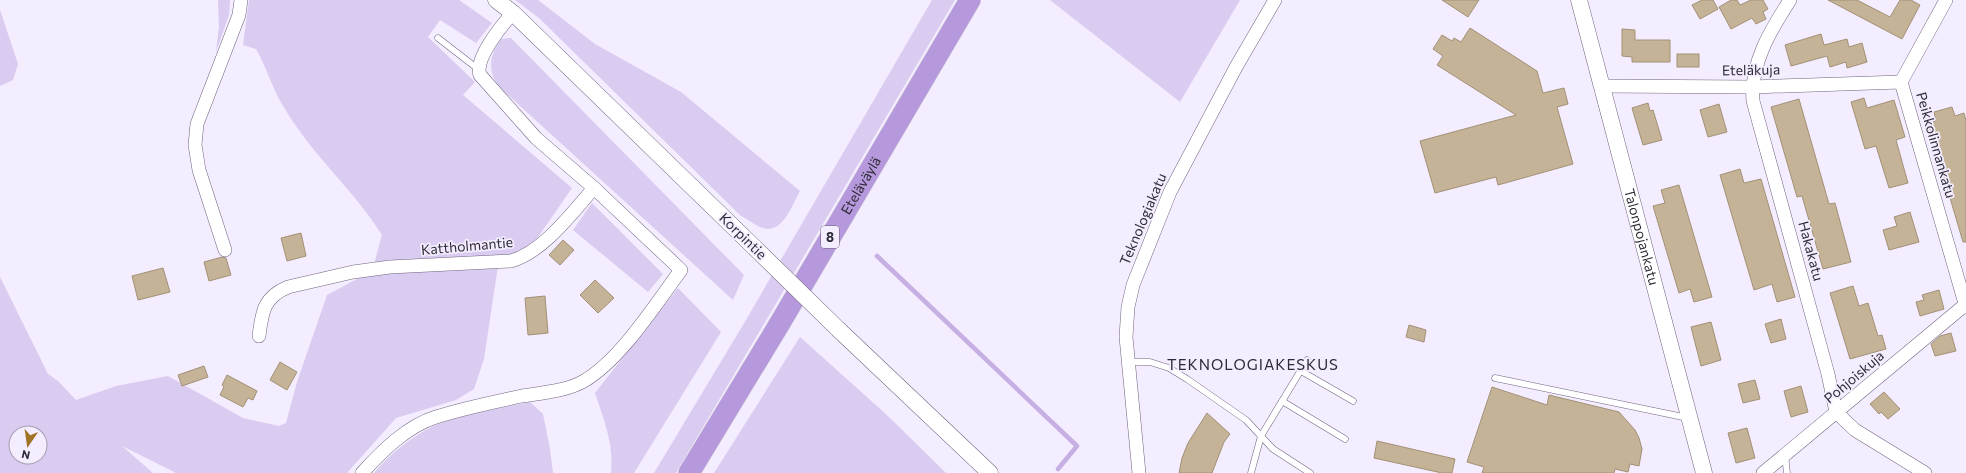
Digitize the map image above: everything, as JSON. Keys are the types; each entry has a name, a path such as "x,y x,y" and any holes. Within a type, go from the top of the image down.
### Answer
{"highway":[{"name":"Eteläväylä","path":"689,473 784,316 970,0"}],"street":[{"path":"225,250 199,170 194,145 198,124 239,15 241,0"},
{"name":"Korpintie","path":"496,0 513,13 839,330 990,473"},
{"name":"Teknologiakatu","path":"1139,473 1126,337 1128,307 1133,286 1167,199 1236,67 1275,0"},
{"name":"Talonpojankatu","path":"1578,0 1704,473"},
{"name":"Hakakatu","path":"1790,0 1770,32 1754,73 1752,88 1753,102 1805,290 1836,412"},
{"name":"Peikkolinnankatu","path":"1946,0 1901,82 1966,306"},
{"path":"362,473 387,447 413,428 436,417 504,400 556,390 582,382 600,370 649,314 681,270 594,188 536,138 484,82 478,69 488,48 513,13"},
{"name":"Eteläkuja","path":"1602,86 1752,88 1901,82"},
{"name":"Kattholmantie","path":"259,336 261,318 268,300 278,291 301,283 353,272 390,267 510,260 520,258 534,249 555,231 594,188"},
{"name":"Pohjoiskuja","path":"1763,473 1966,306"},
{"path":"1836,412 1854,430 1925,473"}],"lane":[{"path":"438,38 478,69"},
{"path":"1251,473 1261,436 1307,360"},
{"path":"1129,362 1150,362 1168,368 1188,378 1246,420 1273,449 1310,473"},
{"path":"1301,371 1353,401"},
{"path":"1495,378 1690,418"},
{"path":"1282,401 1345,439"},
{"path":"1784,456 1787,473"}],"shaded area":[{"path":"218,0 230,0 229,15 216,52 219,27"},
{"path":"249,0 459,0 492,23 476,43 440,20 428,37 475,82 463,95 572,188 534,243 498,266 484,359 474,389 456,400 396,418 347,473 176,473 122,446 153,473 0,473 0,277 48,374 58,381 76,400 116,386 168,376 243,418 279,426 286,423 297,382 327,295 372,271 382,235 359,203 296,126 277,95 256,49 243,45"},
{"path":"515,0 538,0 595,44 681,92 800,191 785,218 774,228 768,229 760,227 741,216 539,18"},
{"path":"932,0 955,0 676,473 654,473 743,325"},
{"path":"1050,0 1240,0 1180,102"},
{"path":"0,10 18,64 13,80 0,86"},
{"path":"511,38 744,275 733,300 498,86 492,73 492,56 501,39"},
{"path":"592,203 663,274 648,292 573,230"},
{"path":"678,288 721,332 634,473 611,473 612,462 610,442 595,393"},
{"path":"800,337 888,416 946,473 714,473"},
{"path":"530,402 543,414 553,473 374,473 398,449 418,435 438,424 469,415"}],"building":[{"path":"1442,0 1479,0 1468,17"},
{"path":"1702,0 1713,0 1718,9 1700,19 1692,5"},
{"path":"1731,0 1737,0 1740,5 1751,0 1763,0 1768,9 1763,12 1766,19 1756,24 1752,18 1731,29 1719,7"},
{"path":"1828,0 1857,0 1890,17 1900,0 1911,0 1920,5 1902,39"},
{"path":"1470,28 1537,71 1543,93 1564,88 1568,104 1557,107 1573,164 1498,185 1496,177 1435,193 1420,141 1516,115 1437,65 1443,56 1433,49 1442,35 1452,41 1454,38 1461,42"},
{"path":"1622,29 1635,30 1635,40 1670,40 1670,62 1632,62 1632,57 1622,56"},
{"path":"1821,34 1824,45 1847,39 1849,47 1862,43 1867,62 1847,68 1846,62 1830,67 1827,56 1791,66 1785,45"},
{"path":"1677,54 1699,54 1699,67 1677,67"},
{"path":"1864,98 1867,108 1894,100 1905,137 1896,140 1908,183 1889,188 1876,146 1865,149 1851,102"},
{"path":"1799,99 1829,204 1835,203 1851,262 1823,269 1802,196 1797,197 1771,107"},
{"path":"1648,103 1650,111 1653,110 1662,140 1643,145 1632,108"},
{"path":"1719,104 1727,132 1708,137 1700,110"},
{"path":"1952,107 1955,116 1964,113 1966,121 1966,242 1963,242 1928,123 1936,121 1934,112"},
{"path":"1740,169 1744,183 1761,179 1795,297 1777,302 1772,284 1754,290 1720,175"},
{"path":"1679,185 1712,297 1694,302 1690,289 1679,293 1653,206 1665,203 1661,190"},
{"path":"1910,212 1919,242 1889,250 1883,230 1897,226 1894,217"},
{"path":"301,233 306,256 287,261 281,238"},
{"path":"563,240 574,250 560,265 549,255"},
{"path":"222,257 226,258 231,275 209,281 204,262"},
{"path":"163,268 170,292 138,300 132,276"},
{"path":"595,280 614,298 598,313 580,295"},
{"path":"1853,286 1859,306 1868,303 1878,336 1882,335 1886,349 1850,359 1830,293"},
{"path":"1939,290 1944,309 1920,316 1916,302 1924,300 1922,295"},
{"path":"545,296 548,333 528,335 525,298"},
{"path":"1781,319 1786,339 1771,343 1765,324"},
{"path":"1711,322 1721,360 1701,366 1691,327"},
{"path":"1409,325 1426,330 1424,342 1406,337"},
{"path":"1951,333 1956,351 1935,356 1931,344 1940,336"},
{"path":"280,362 297,372 287,390 270,380"},
{"path":"204,366 208,377 182,386 178,375"},
{"path":"227,375 257,391 253,400 248,398 243,407 220,395 224,387 222,385"},
{"path":"1755,380 1760,399 1743,403 1738,384"},
{"path":"1801,386 1808,412 1791,417 1784,391"},
{"path":"1492,387 1547,405 1549,395 1619,412 1635,430 1639,438 1642,449 1639,466 1630,464 1628,472 1615,469 1614,473 1482,473 1484,467 1467,462"},
{"path":"1884,392 1900,409 1888,419 1881,412 1879,414 1870,404"},
{"path":"1207,413 1230,434 1224,442 1212,473 1179,473 1182,458 1188,443"},
{"path":"1747,428 1755,458 1736,463 1728,433"},
{"path":"1377,441 1455,459 1452,473 1442,473 1374,458"}],"waterway":[{"path":"877,256 1077,446 1058,469"}],"district":[{"name":"TEKNOLOGIAKESKUS","path":"1253,365"}]}
